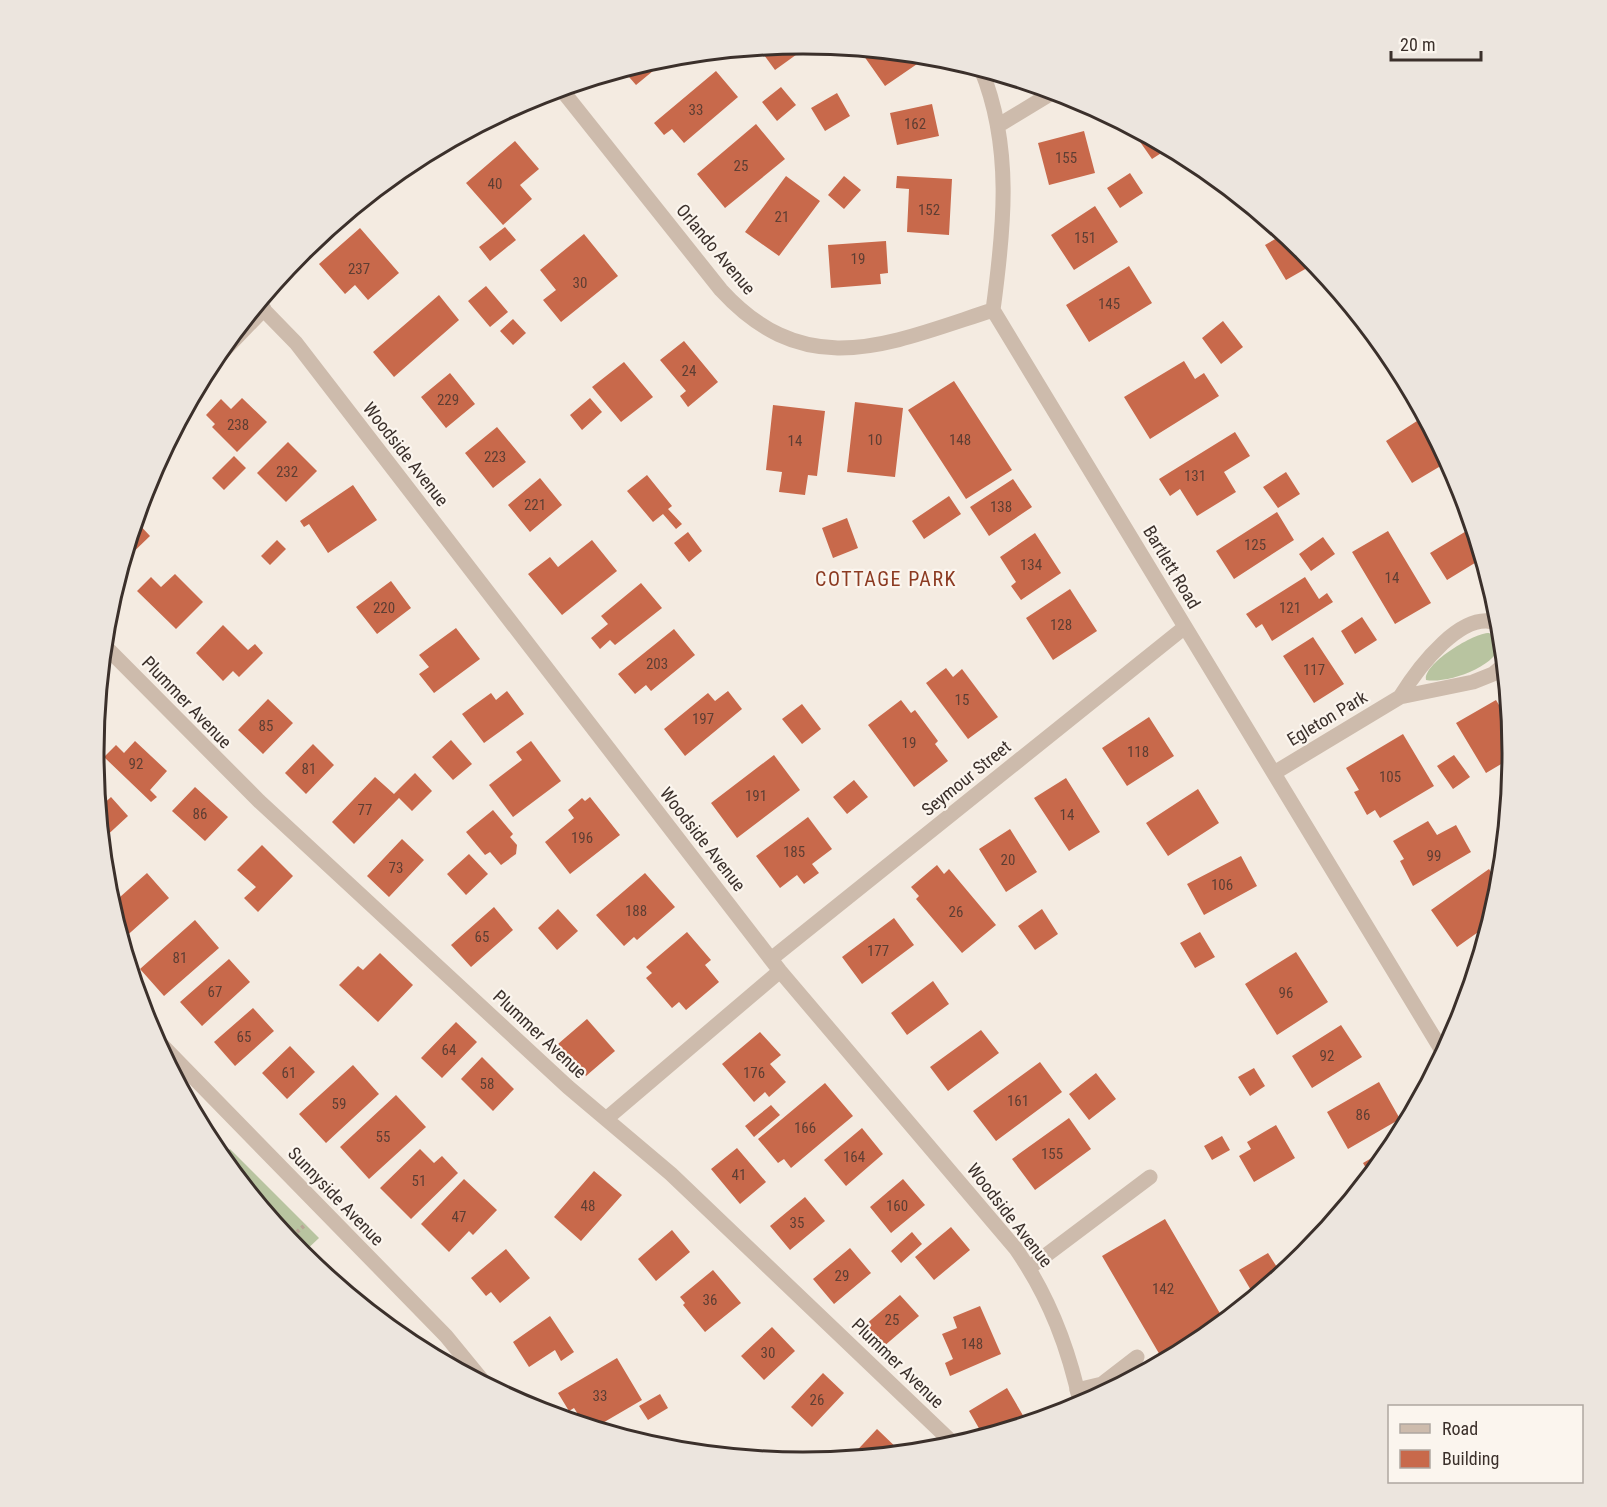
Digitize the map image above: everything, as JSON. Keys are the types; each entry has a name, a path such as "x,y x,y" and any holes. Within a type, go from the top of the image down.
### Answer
{"street":[{"path":"984,78 999,125 1003,206 993,310"},
{"name":"Orlando Avenue","path":"566,96 721,290 745,314 773,333 819,347 855,349 889,342 993,310"},
{"path":"999,125 1046,98"},
{"name":"Woodside Avenue","path":"264,310 296,343 775,965 997,1226 1029,1268 1056,1318 1079,1397"},
{"name":"Bartlett Road","path":"993,310 1439,1046"},
{"name":"Egleton Park","path":"1400,697 1419,667 1451,637 1475,623 1491,621"},
{"name":"Seymour Street","path":"606,1119 775,965 1185,627"},
{"name":"Plummer Avenue","path":"111,653 259,801 568,1087 671,1174 948,1438"},
{"name":"Egleton Park","path":"1274,773 1400,697 1473,682 1498,670"},
{"name":"Sunnyside Avenue","path":"173,1057 446,1336 475,1371"},
{"path":"1029,1268 1150,1178"},
{"path":"1077,1390 1102,1384 1137,1357"}],"green space":[{"path":"1489,633 1493,636 1496,653 1492,658 1483,665 1459,676 1426,680 1427,673 1440,658 1450,650 1482,634"},
{"path":"230,1149 319,1238 309,1248 278,1215 228,1151"}],"building":[{"path":"797,54 775,70 764,55"},
{"path":"864,57 918,64 885,86"},
{"path":"654,70 636,85 629,76"},
{"path":"716,71 738,97 684,143 672,129 664,135 654,123"},
{"path":"781,87 796,105 777,121 762,102"},
{"path":"837,93 850,116 825,131 811,108"},
{"path":"932,104 939,136 897,145 890,113"},
{"path":"756,124 785,159 725,208 697,174"},
{"path":"1084,131 1095,173 1049,185 1038,143"},
{"path":"1139,140 1161,153 1152,159"},
{"path":"515,141 539,169 520,185 532,199 503,225 466,183"},
{"path":"1130,173 1143,193 1120,208 1107,188"},
{"path":"786,176 820,201 779,256 745,232"},
{"path":"844,176 861,190 844,209 828,195"},
{"path":"897,176 952,179 949,235 907,232 909,189 896,188"},
{"path":"1095,206 1118,242 1074,270 1051,235"},
{"path":"505,227 516,240 490,261 479,247"},
{"path":"360,228 399,273 368,300 355,285 345,294 319,264"},
{"path":"584,234 618,276 561,322 543,300 556,290 540,270"},
{"path":"1276,239 1307,268 1286,280 1265,245"},
{"path":"886,241 888,273 880,274 881,284 831,288 828,245"},
{"path":"1129,266 1152,303 1089,342 1066,305"},
{"path":"486,286 508,312 490,327 468,301"},
{"path":"439,295 459,320 394,377 373,352"},
{"path":"513,319 526,333 513,345 500,331"},
{"path":"1223,321 1243,347 1221,364 1202,338"},
{"path":"684,341 718,382 688,407 680,396 686,391 660,360"},
{"path":"1184,361 1195,379 1204,373 1219,396 1150,439 1124,397"},
{"path":"624,362 653,397 621,422 592,387"},
{"path":"450,373 475,404 446,428 421,397"},
{"path":"954,381 1012,470 966,499 908,410"},
{"path":"242,398 267,422 237,452 212,427 215,424 206,415 221,399 231,409"},
{"path":"590,398 602,412 582,430 570,415"},
{"path":"855,402 903,408 895,477 847,472"},
{"path":"773,405 825,411 817,476 808,475 805,495 779,492 782,472 766,470"},
{"path":"1417,421 1441,466 1412,483 1386,441"},
{"path":"497,427 526,462 493,488 465,453"},
{"path":"1235,432 1250,456 1224,472 1236,492 1197,516 1180,489 1170,496 1159,479"},
{"path":"288,442 317,471 286,502 257,473"},
{"path":"234,456 246,468 224,490 212,478"},
{"path":"1286,472 1300,494 1278,508 1263,487"},
{"path":"647,475 672,506 668,509 682,524 676,529 663,514 653,522 627,491"},
{"path":"540,478 562,505 530,532 508,505"},
{"path":"1013,479 1032,507 989,536 970,507"},
{"path":"353,485 377,520 328,553 309,524 304,527 300,521"},
{"path":"949,496 961,514 924,539 912,521"},
{"path":"1277,512 1294,540 1234,579 1216,551"},
{"path":"847,518 858,548 833,558 822,528"},
{"path":"142,527 150,536 134,551"},
{"path":"1388,531 1431,603 1395,624 1352,552"},
{"path":"1467,531 1476,562 1447,580 1430,553"},
{"path":"688,532 702,551 689,562 674,543"},
{"path":"1035,533 1061,573 1021,600 1011,586 1016,582 1000,557"},
{"path":"1323,537 1335,554 1311,571 1299,554"},
{"path":"277,540 286,549 270,565 261,556"},
{"path":"592,540 617,571 562,615 528,574 550,557 558,567"},
{"path":"175,574 203,602 176,629 137,591 151,577 161,587"},
{"path":"1305,577 1319,599 1327,593 1333,602 1272,641 1262,624 1256,628 1246,614"},
{"path":"391,581 411,608 377,634 356,607"},
{"path":"641,583 662,608 615,645 610,640 600,649 591,638 608,624 601,616"},
{"path":"1070,589 1097,631 1053,660 1026,618"},
{"path":"1362,617 1377,640 1355,654 1341,631"},
{"path":"223,625 248,650 255,644 263,653 239,677 233,671 223,681 196,653"},
{"path":"456,628 480,659 434,693 419,674 429,667 419,655"},
{"path":"674,629 695,655 651,691 646,685 635,694 618,674"},
{"path":"1313,637 1344,684 1314,703 1283,656"},
{"path":"946,668 953,677 962,669 998,717 968,739 926,683"},
{"path":"507,691 524,714 484,743 462,714 491,693 496,700"},
{"path":"728,691 742,709 685,756 664,729 708,693 715,701"},
{"path":"268,699 293,723 263,754 238,730"},
{"path":"901,700 911,713 915,710 938,741 935,744 948,761 914,787 868,725"},
{"path":"1496,700 1502,710 1503,763 1486,773 1456,723"},
{"path":"802,704 821,729 802,744 782,719"},
{"path":"1149,717 1174,756 1127,786 1102,748"},
{"path":"1403,734 1434,786 1380,818 1375,810 1367,815 1354,792 1359,790 1346,768"},
{"path":"451,740 472,764 453,780 432,757"},
{"path":"135,741 167,771 150,790 157,797 151,802 104,757 116,745 124,753"},
{"path":"531,741 561,781 513,817 489,785 522,760 516,752"},
{"path":"313,744 334,765 306,794 285,773"},
{"path":"774,755 800,790 737,838 711,803"},
{"path":"1454,755 1470,777 1453,789 1437,766"},
{"path":"415,773 432,791 412,811 399,798 354,844 332,822 375,777 394,794"},
{"path":"1066,778 1100,832 1069,851 1034,798"},
{"path":"854,780 868,797 847,814 833,797"},
{"path":"195,787 228,817 205,841 172,811"},
{"path":"1198,789 1219,823 1168,856 1146,823"},
{"path":"111,797 128,816 109,834 105,802"},
{"path":"590,797 620,835 570,874 545,842 574,818 568,810 582,798 585,801"},
{"path":"493,810 513,834 510,837 517,845 516,854 501,865 490,852 485,855 466,832"},
{"path":"808,817 832,849 812,864 819,873 804,884 797,875 780,888 756,856"},
{"path":"1428,821 1437,835 1456,825 1471,852 1413,886 1400,861 1404,859 1393,841"},
{"path":"1010,829 1037,872 1006,892 979,849"},
{"path":"402,839 424,860 389,897 367,876"},
{"path":"262,845 293,876 258,912 244,898 256,887 237,870"},
{"path":"469,854 488,874 466,895 447,874"},
{"path":"1241,856 1257,886 1204,915 1187,884"},
{"path":"937,865 944,874 949,869 996,925 962,953 916,899 919,896 911,887"},
{"path":"1489,869 1492,874 1480,931 1457,947 1431,910"},
{"path":"147,873 169,898 128,935 119,898"},
{"path":"645,873 675,907 637,940 634,937 624,946 596,915"},
{"path":"494,907 513,930 471,967 451,945"},
{"path":"558,909 578,931 557,950 538,928"},
{"path":"1042,909 1058,934 1035,950 1018,926"},
{"path":"894,918 914,945 862,984 842,957"},
{"path":"195,920 219,948 164,996 140,969"},
{"path":"687,932 711,960 705,965 719,982 686,1010 679,1002 672,1008 646,978 652,973 646,967"},
{"path":"1200,932 1215,957 1195,968 1180,943"},
{"path":"1296,952 1328,1002 1277,1035 1245,984"},
{"path":"380,953 413,985 378,1022 339,985 358,966 363,970"},
{"path":"229,959 250,982 202,1026 180,1002"},
{"path":"933,981 949,1004 907,1035 891,1013"},
{"path":"253,1008 274,1031 235,1066 214,1042"},
{"path":"587,1019 615,1051 586,1076 558,1044"},
{"path":"456,1022 477,1042 442,1078 421,1058"},
{"path":"1341,1025 1362,1057 1312,1088 1292,1056"},
{"path":"981,1030 999,1053 948,1091 930,1067"},
{"path":"760,1032 781,1055 770,1064 786,1082 769,1097 765,1092 754,1102 722,1064"},
{"path":"290,1046 315,1072 287,1099 262,1073"},
{"path":"482,1057 514,1089 493,1111 461,1079"},
{"path":"1040,1062 1062,1092 996,1141 973,1111"},
{"path":"353,1065 379,1094 326,1143 299,1114"},
{"path":"1254,1068 1265,1086 1250,1096 1238,1077"},
{"path":"1096,1073 1116,1099 1089,1120 1069,1094"},
{"path":"1379,1082 1400,1118 1348,1149 1327,1112"},
{"path":"825,1083 853,1116 791,1168 784,1159 778,1163 758,1139"},
{"path":"396,1095 426,1127 369,1179 340,1147"},
{"path":"771,1105 780,1115 754,1137 745,1126"},
{"path":"1069,1118 1091,1149 1035,1190 1012,1159"},
{"path":"1276,1125 1295,1158 1254,1182 1239,1156 1251,1149 1247,1142"},
{"path":"862,1128 883,1154 846,1186 824,1160"},
{"path":"1222,1136 1230,1150 1212,1160 1204,1146"},
{"path":"737,1148 766,1182 740,1204 711,1169"},
{"path":"420,1149 434,1163 442,1156 458,1173 411,1219 380,1188"},
{"path":"1375,1156 1366,1168 1363,1163"},
{"path":"594,1171 622,1195 581,1241 554,1217"},
{"path":"464,1179 497,1210 473,1235 469,1231 449,1252 421,1224"},
{"path":"903,1179 925,1205 891,1233 870,1207"},
{"path":"805,1197 825,1221 790,1250 770,1226"},
{"path":"1165,1219 1220,1314 1160,1355 1102,1256"},
{"path":"951,1227 970,1250 934,1280 915,1257"},
{"path":"672,1230 690,1252 656,1281 638,1259"},
{"path":"912,1232 922,1244 901,1263 891,1251"},
{"path":"850,1248 871,1273 834,1304 813,1279"},
{"path":"506,1249 530,1278 500,1303 491,1292 486,1296 471,1278"},
{"path":"1268,1253 1277,1268 1251,1290 1239,1270"},
{"path":"713,1270 741,1303 705,1332 683,1305 685,1303 680,1297"},
{"path":"900,1295 919,1316 883,1347 865,1325"},
{"path":"980,1306 1001,1354 950,1376 945,1363 953,1359 942,1334 957,1328 953,1317"},
{"path":"550,1316 574,1352 561,1361 555,1350 529,1367 513,1342"},
{"path":"772,1327 795,1351 764,1380 741,1356"},
{"path":"617,1358 642,1400 602,1423 579,1416 574,1408 569,1411 558,1393"},
{"path":"823,1373 844,1393 812,1427 791,1407"},
{"path":"1007,1388 1024,1417 980,1430 969,1411"},
{"path":"660,1394 668,1408 648,1420 639,1406"},
{"path":"877,1429 896,1447 895,1447 856,1451"}],"district":[{"name":"COTTAGE PARK","path":"886,579"}]}
